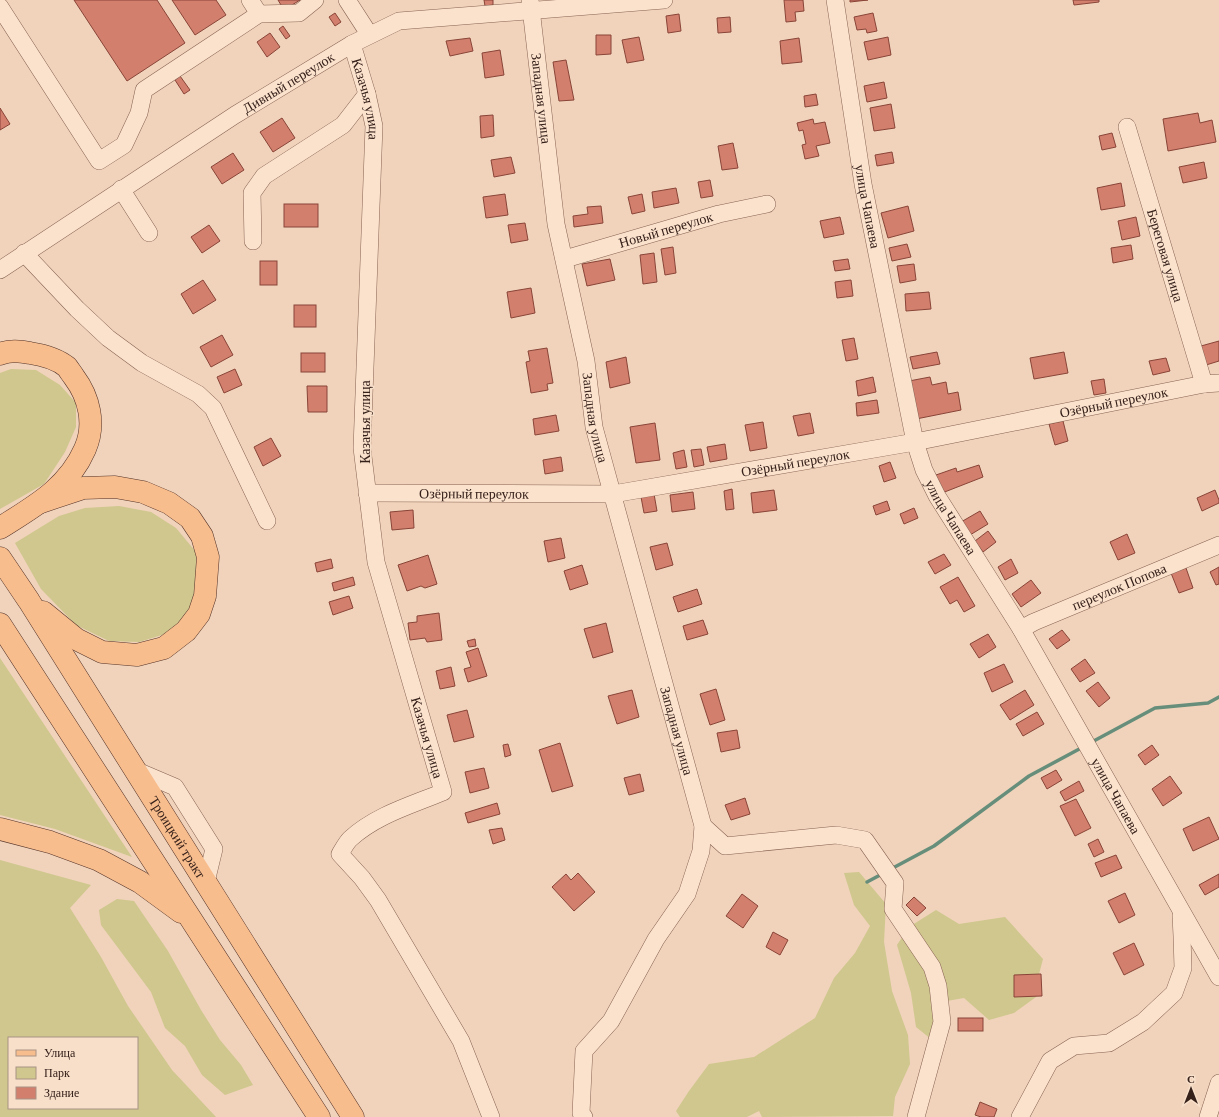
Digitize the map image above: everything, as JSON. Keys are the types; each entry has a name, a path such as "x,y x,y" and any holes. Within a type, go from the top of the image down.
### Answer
{"main road":[{"path":"0,354 5,352 26,352 49,356 67,367 82,388 89,407 91,427 86,448 68,479 41,502 0,528"},
{"path":"29,601 76,639 102,652 137,655 164,648 186,631 199,614 205,596 208,557 202,536 190,518 169,503 143,492 115,487 83,488 41,502"},
{"name":"Троицкий тракт","path":"0,558 29,601 353,1117"},
{"path":"0,624 319,1117"},
{"path":"0,829 50,842 99,860 140,882 192,920"}],"street":[{"path":"250,0 259,14"},
{"path":"0,7 99,161 124,145 139,113 144,90 259,14 299,13 315,0"},
{"path":"347,0 369,34"},
{"name":"Дивный переулок","path":"0,270 235,115 369,34 399,21 530,5 664,0"},
{"name":"улица Чапаева","path":"835,0 863,184 885,287 915,442 924,470 937,496 1021,629 1219,978"},
{"name":"Западная улица","path":"530,5 556,224 565,259 586,361 594,426 703,826"},
{"name":"Казачья улица","path":"352,44 367,94 374,126 362,448 367,493 376,562 444,792 373,822 349,840 340,854 362,878 378,900 461,1041 491,1117"},
{"path":"253,241 252,193 264,176 344,125 367,94"},
{"name":"Береговая улица","path":"1127,127 1211,383"},
{"path":"121,189 149,233"},
{"name":"Новый переулок","path":"565,259 719,214 767,204"},
{"path":"24,253 77,309 108,338 142,363 198,394 213,408 267,521"},
{"name":"Озёрный переулок","path":"367,493 613,494 915,442 1211,383"},
{"name":"переулок Попова","path":"1021,629 1034,622 1219,545"},
{"path":"584,1117 581,1113 584,1052 611,1021 656,938 687,894 701,850 703,826"},
{"path":"703,826 725,846 836,836 865,840 895,883 893,909 932,966 938,986 942,1022 916,1117"},
{"path":"1020,1117 1050,1060 1074,1046 1109,1043 1143,1022 1174,993 1183,968 1180,909"},
{"path":"1208,1117 1219,1083"}],"green space":[{"path":"11,369 36,370 60,385 76,403 76,427 65,452 44,484 0,509 0,373"},
{"path":"119,506 151,512 176,528 196,552 199,583 189,616 172,632 139,642 109,641 76,625 41,589 15,543 59,516 85,508"},
{"path":"0,658 132,857 55,829 0,815"},
{"path":"0,860 91,885 70,908 101,957 128,1006 172,1070 216,1117 0,1117"},
{"path":"859,872 886,904 884,942 892,991 908,1035 910,1064 895,1097 893,1116 762,1117 759,1111 747,1117 680,1117 676,1111 709,1064 754,1057 815,1018 834,978 855,953 870,926 854,905 844,873"},
{"path":"117,899 134,901 168,951 201,1010 220,1040 241,1065 253,1085 225,1095 202,1075 185,1046 165,1028 151,992 101,925 99,910"},
{"path":"936,910 959,924 1005,917 1043,959 1038,978 1036,997 1014,1013 989,1020 964,998 941,1002 931,1039 916,1027 911,993 897,945 909,927"}],"building":[{"path":"74,0 157,0 185,43 127,81"},
{"path":"172,0 216,0 226,15 195,35"},
{"path":"278,0 300,0 284,10"},
{"path":"484,0 493,0 493,5 485,6"},
{"path":"784,0 803,0 804,11 795,12 796,21 786,22"},
{"path":"850,0 868,0 850,2"},
{"path":"1073,0 1099,0 1099,2 1074,5"},
{"path":"335,13 341,22 335,26 329,17"},
{"path":"873,13 877,31 867,33 866,29 857,30 854,17"},
{"path":"679,14 681,31 668,33 666,16"},
{"path":"730,17 731,32 718,33 717,18"},
{"path":"283,26 290,36 286,39 279,29"},
{"path":"270,33 280,47 267,57 257,42"},
{"path":"596,35 611,35 611,54 596,55"},
{"path":"639,37 644,60 627,63 622,40"},
{"path":"888,37 891,55 868,60 864,42"},
{"path":"470,38 473,51 450,56 446,41"},
{"path":"799,38 802,62 782,64 780,41"},
{"path":"500,50 504,75 485,78 482,53"},
{"path":"566,60 574,100 559,101 553,62"},
{"path":"180,76 190,90 184,94 175,80"},
{"path":"884,82 887,98 867,102 864,86"},
{"path":"816,94 818,105 805,107 804,96"},
{"path":"891,104 895,128 874,131 870,108"},
{"path":"0,108 10,124 0,130"},
{"path":"1198,113 1200,123 1212,120 1216,142 1168,151 1163,119"},
{"path":"493,115 494,136 481,138 480,116"},
{"path":"282,118 295,138 273,152 260,132"},
{"path":"813,119 814,124 825,122 830,143 816,146 819,156 805,159 802,145 806,144 803,130 799,131 797,123"},
{"path":"1112,133 1116,147 1102,150 1099,136"},
{"path":"733,143 738,168 722,170 718,146"},
{"path":"892,152 894,163 877,166 875,155"},
{"path":"233,153 244,170 222,184 211,167"},
{"path":"511,157 515,173 494,177 491,160"},
{"path":"1204,162 1207,178 1183,183 1179,167"},
{"path":"710,180 713,196 701,198 698,182"},
{"path":"1121,183 1125,206 1101,210 1097,188"},
{"path":"676,188 679,203 654,208 652,192"},
{"path":"505,194 508,215 486,218 483,197"},
{"path":"642,194 645,211 632,214 628,197"},
{"path":"284,204 318,204 318,227 284,227"},
{"path":"601,206 603,223 574,227 573,216 588,214 587,207"},
{"path":"908,206 914,231 888,238 881,213"},
{"path":"840,217 844,234 824,238 820,221"},
{"path":"1136,217 1140,236 1122,240 1118,221"},
{"path":"525,223 528,240 511,243 508,225"},
{"path":"209,225 220,241 202,253 191,237"},
{"path":"907,244 911,257 892,261 889,248"},
{"path":"1131,245 1133,259 1113,263 1111,248"},
{"path":"673,247 676,273 665,275 661,249"},
{"path":"654,253 657,282 643,284 640,255"},
{"path":"610,259 615,280 587,286 582,264"},
{"path":"848,259 850,269 835,271 833,261"},
{"path":"260,261 277,261 277,285 260,285"},
{"path":"914,264 916,280 900,283 897,266"},
{"path":"203,280 216,300 193,314 181,294"},
{"path":"851,280 853,296 837,298 835,282"},
{"path":"531,288 535,313 511,318 507,292"},
{"path":"929,292 931,309 906,311 905,294"},
{"path":"294,305 316,305 316,327 294,327"},
{"path":"222,335 233,355 211,367 200,347"},
{"path":"854,338 858,359 846,361 842,340"},
{"path":"1219,341 1219,361 1206,365 1201,346"},
{"path":"547,348 553,383 547,384 548,390 531,393 526,362 530,361 528,351"},
{"path":"937,352 940,364 913,369 910,357"},
{"path":"1064,352 1068,373 1034,379 1030,358"},
{"path":"301,353 325,353 325,372 301,372"},
{"path":"626,357 630,383 610,388 606,362"},
{"path":"1166,358 1170,371 1153,375 1149,361"},
{"path":"235,369 242,385 224,393 217,377"},
{"path":"873,377 876,392 858,396 856,381"},
{"path":"930,377 932,385 946,382 948,394 958,392 961,410 916,419 909,381"},
{"path":"1104,379 1106,393 1094,395 1091,381"},
{"path":"307,386 327,386 327,412 308,412"},
{"path":"877,400 879,413 857,416 856,403"},
{"path":"810,413 814,433 798,436 793,416"},
{"path":"556,415 559,431 535,435 533,419"},
{"path":"1063,421 1068,441 1055,445 1049,424"},
{"path":"763,422 767,448 750,451 745,425"},
{"path":"655,423 660,460 636,463 630,427"},
{"path":"271,438 281,456 263,466 254,447"},
{"path":"725,444 727,459 710,462 707,447"},
{"path":"701,449 704,465 694,467 691,450"},
{"path":"684,450 687,467 676,469 673,453"},
{"path":"561,457 563,471 545,474 543,460"},
{"path":"890,462 896,478 884,482 879,466"},
{"path":"979,465 983,477 942,493 936,475 956,468 957,472"},
{"path":"732,489 734,509 726,510 724,491"},
{"path":"774,490 777,510 753,513 751,493"},
{"path":"1215,490 1219,503 1202,511 1197,498"},
{"path":"693,492 695,509 672,512 670,495"},
{"path":"654,494 657,511 644,513 641,497"},
{"path":"887,501 890,510 876,515 873,506"},
{"path":"914,508 918,518 904,524 900,514"},
{"path":"413,510 414,528 392,530 390,512"},
{"path":"980,511 988,524 970,535 961,522"},
{"path":"988,531 996,542 983,552 975,541"},
{"path":"1127,534 1135,553 1118,560 1110,542"},
{"path":"561,538 565,558 548,562 544,541"},
{"path":"667,543 673,565 656,570 650,547"},
{"path":"944,554 951,565 935,574 928,562"},
{"path":"428,555 437,584 425,588 421,586 407,591 398,565"},
{"path":"331,559 333,568 317,572 315,563"},
{"path":"1011,559 1018,573 1005,580 998,567"},
{"path":"582,565 588,584 570,590 564,571"},
{"path":"1219,567 1219,584 1216,585 1210,572"},
{"path":"1186,568 1193,588 1179,593 1171,573"},
{"path":"353,577 355,585 334,591 332,583"},
{"path":"958,577 975,606 964,612 957,600 950,604 940,587"},
{"path":"1031,580 1041,593 1021,607 1012,594"},
{"path":"697,589 702,604 678,612 673,597"},
{"path":"349,596 353,608 333,615 329,602"},
{"path":"439,613 442,640 427,642 425,638 410,640 408,623 417,622 417,616"},
{"path":"703,620 708,634 687,640 683,626"},
{"path":"606,623 613,652 593,658 584,629"},
{"path":"1062,630 1070,640 1057,649 1049,639"},
{"path":"988,634 996,647 979,658 970,644"},
{"path":"475,639 476,646 469,647 467,641"},
{"path":"478,648 487,676 468,682 464,669 471,667 466,652"},
{"path":"1085,659 1095,673 1080,682 1071,669"},
{"path":"1004,664 1013,682 992,692 984,673"},
{"path":"451,667 455,686 440,689 436,671"},
{"path":"1098,682 1110,698 1099,707 1086,691"},
{"path":"716,689 725,720 710,725 700,694"},
{"path":"632,690 639,717 617,724 608,696"},
{"path":"1025,690 1034,705 1010,720 1000,705"},
{"path":"467,710 474,737 454,742 447,715"},
{"path":"1037,712 1044,724 1023,736 1016,724"},
{"path":"737,730 740,748 721,752 717,733"},
{"path":"560,743 573,786 552,792 539,750"},
{"path":"508,744 511,755 505,757 503,745"},
{"path":"1152,745 1159,755 1145,765 1138,755"},
{"path":"484,768 489,788 470,793 465,772"},
{"path":"1056,770 1062,780 1047,789 1041,778"},
{"path":"640,774 644,791 629,795 624,778"},
{"path":"1170,776 1182,793 1163,806 1152,789"},
{"path":"1079,781 1084,791 1065,801 1060,792"},
{"path":"745,798 750,814 731,820 725,805"},
{"path":"1076,799 1091,828 1075,836 1060,806"},
{"path":"497,803 500,814 468,823 465,813"},
{"path":"1209,817 1219,839 1193,851 1183,829"},
{"path":"502,828 505,840 493,844 489,830"},
{"path":"1098,839 1104,852 1094,857 1088,844"},
{"path":"1116,855 1122,868 1101,877 1095,863"},
{"path":"578,873 595,892 574,911 552,887 566,874 571,880"},
{"path":"1219,874 1219,887 1205,895 1199,885"},
{"path":"1125,893 1135,915 1119,923 1108,901"},
{"path":"742,894 758,906 743,928 726,916"},
{"path":"914,897 926,908 917,916 906,905"},
{"path":"773,932 788,940 780,955 766,947"},
{"path":"1134,943 1144,965 1124,975 1113,953"},
{"path":"1041,974 1042,996 1014,997 1014,975"},
{"path":"958,1018 983,1018 983,1031 958,1031"},
{"path":"980,1102 997,1109 994,1117 981,1117 975,1115"}],"waterway":[{"path":"1090,743 1155,708 1208,703 1219,697"},
{"path":"891,869 934,846 1029,776 1083,747"},
{"path":"867,882 882,874"}]}
